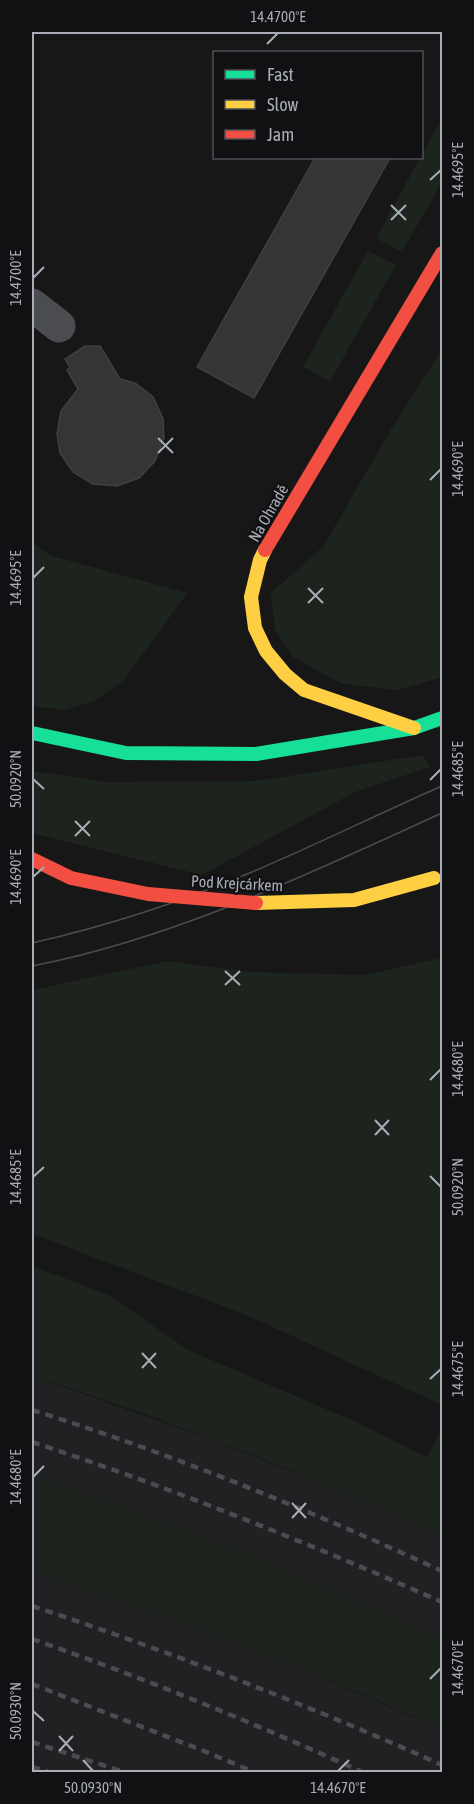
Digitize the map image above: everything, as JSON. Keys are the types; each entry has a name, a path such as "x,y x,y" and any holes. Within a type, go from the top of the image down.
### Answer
{"main road":[{"name":"Na Ohradě","path":"414,728 304,690 291,680 278,667 262,644 255,628 251,597 261,560 276,530 442,254"},
{"path":"32,733 126,753 256,754 414,728 442,718"},
{"name":"Pod Krejcárkem","path":"32,859 72,878 148,894 262,904 354,900 438,876"}],"street":[{"path":"32,305 59,326"}],"shaded area":[{"path":"442,118 442,182 402,252 376,238 419,159 423,159 423,153"},
{"path":"368,251 396,265 330,381 303,367"},
{"path":"442,349 442,677 398,690 342,684 293,657 275,630 271,593 323,547 390,431"},
{"path":"32,543 52,556 187,593 123,681 94,701 65,710 32,706"},
{"path":"423,755 430,767 355,792 202,875 32,833 32,771 108,782 256,781"},
{"path":"442,958 442,1405 244,1314 32,1234 32,990 167,961 249,972 364,975"},
{"path":"32,1266 109,1295 188,1350 354,1421 427,1457 441,1431 442,1536 240,1450 136,1411 32,1376"},
{"path":"32,1376 208,1438 368,1502 442,1536 442,1638 250,1555 32,1476"},
{"path":"32,1476 250,1555 442,1638 442,1729 341,1685 239,1645 32,1572"},
{"path":"32,1572 266,1654 442,1729 442,1772 32,1772"}],"building":[{"path":"314,159 389,159 254,398 197,367"},
{"path":"85,346 100,346 120,379 135,383 153,397 163,419 164,438 155,461 139,478 117,486 93,484 73,472 60,453 57,434 61,411 78,389 67,370 70,368 65,359"}],"tram line":[{"path":"32,943 116,921 225,883 442,786"},
{"path":"32,966 138,939 242,902 442,813"}],"railway":[{"path":"32,1410 136,1445 240,1484 442,1571"},
{"path":"32,1442 239,1517 442,1602"},
{"path":"32,1606 239,1680 442,1765"},
{"path":"32,1639 198,1702 362,1772"},
{"path":"32,1684 254,1772"},
{"path":"32,1742 124,1772"},
{"path":"32,1767 49,1772"}],"traffic: fast":[{"path":"32,733 126,753 256,754 414,728 442,718"}],"traffic: slow":[{"path":"265,550 260,560 251,597 255,628 266,651 285,674 304,690 414,728"},
{"path":"256,903 354,900 434,878"}],"traffic: jam":[{"path":"265,550 442,253"},
{"path":"32,859 71,878 148,894 256,903"}]}
